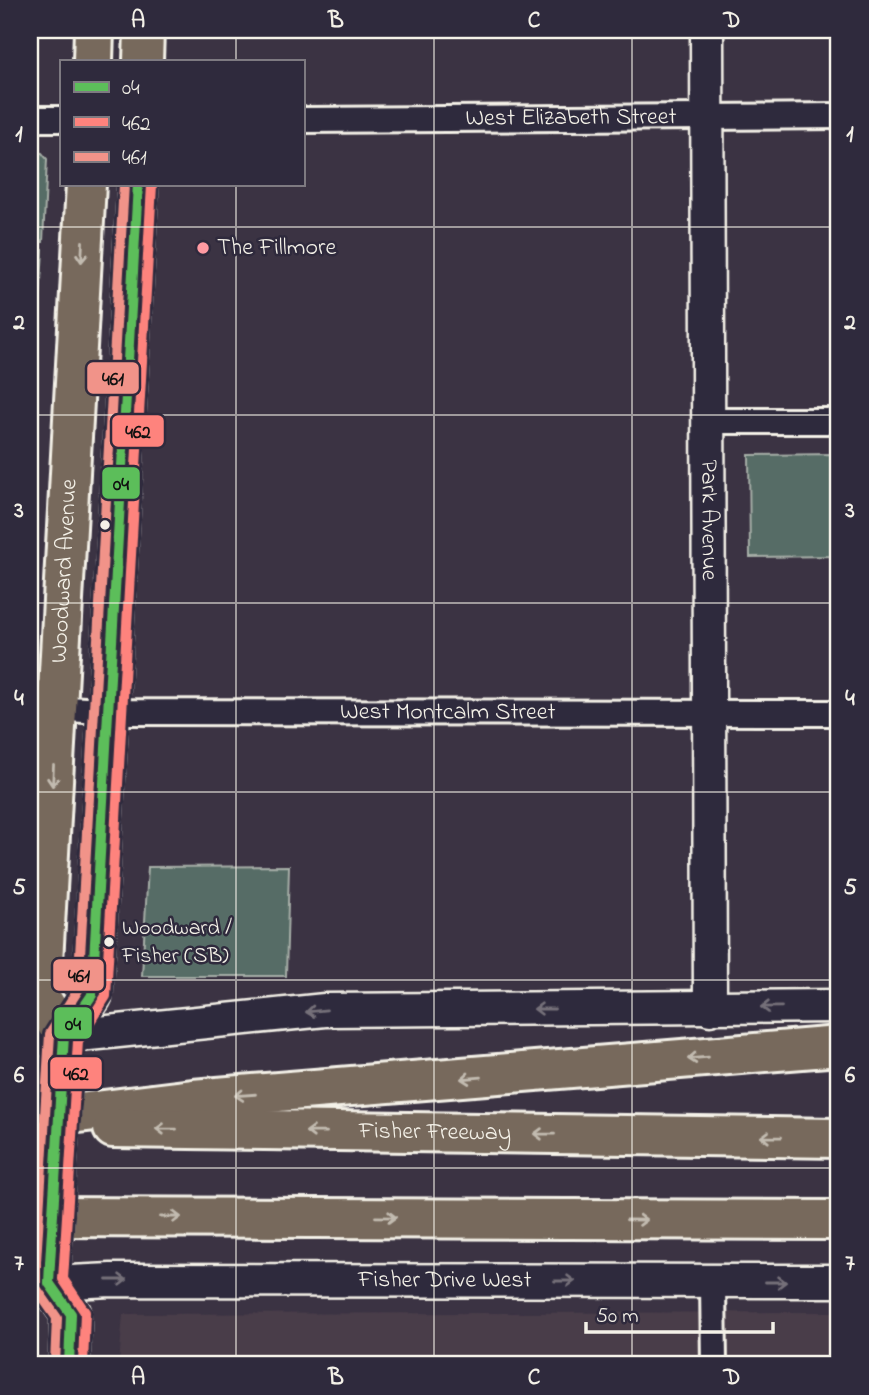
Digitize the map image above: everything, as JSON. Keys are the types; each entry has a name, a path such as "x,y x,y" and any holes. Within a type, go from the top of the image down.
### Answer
{"main road":[{"path":"93,60 94,30"},
{"path":"143,60 144,30"},
{"name":"Woodward Avenue","path":"47,1038 41,998 43,707 86,186"},
{"name":"Woodward Avenue","path":"47,1038 92,995 138,186"},
{"path":"47,1038 61,1084 40,1284 71,1314 69,1365"},
{"path":"30,1119 193,1099 839,1046"},
{"name":"Fisher Freeway","path":"30,1126 839,1138"},
{"path":"30,1217 839,1220"}],"street":[{"name":"Park Avenue","path":"707,30 710,1009"},
{"name":"West Elizabeth Street","path":"304,120 839,116"},
{"path":"30,119 60,120"},
{"path":"708,421 839,421"},
{"name":"West Montcalm Street","path":"43,707 108,711 709,715 839,713"},
{"path":"47,1038 325,1010 839,1006"},
{"name":"Fisher Drive West","path":"40,1284 99,1280 839,1281"},
{"path":"713,1282 714,1365"}],"shaded area":[{"path":"839,1312 839,1365 119,1365 123,1314"}],"green space":[{"path":"30,152 42,153 47,159 43,242 30,242"},
{"path":"30,250 43,250 40,298 30,297"},
{"path":"30,304 40,305 34,394 30,394"},
{"path":"836,454 837,556 750,557 749,455"},
{"path":"289,866 286,976 142,976 148,867"}],"transit line":[{"name":"461","path":"55,1364 57,1318 36,1288 36,1262 50,1034 78,990 124,186"},
{"name":"04","path":"69,1365 71,1314 49,1283 50,1263 64,1036 92,995 138,186"},
{"name":"462","path":"83,1365 85,1312 63,1279 78,1041 106,996 152,186"}],"place":[{"name":"The Fillmore","path":"203,248"},
{"name":"Woodward / Fisher (SB)","path":"109,942"}]}
